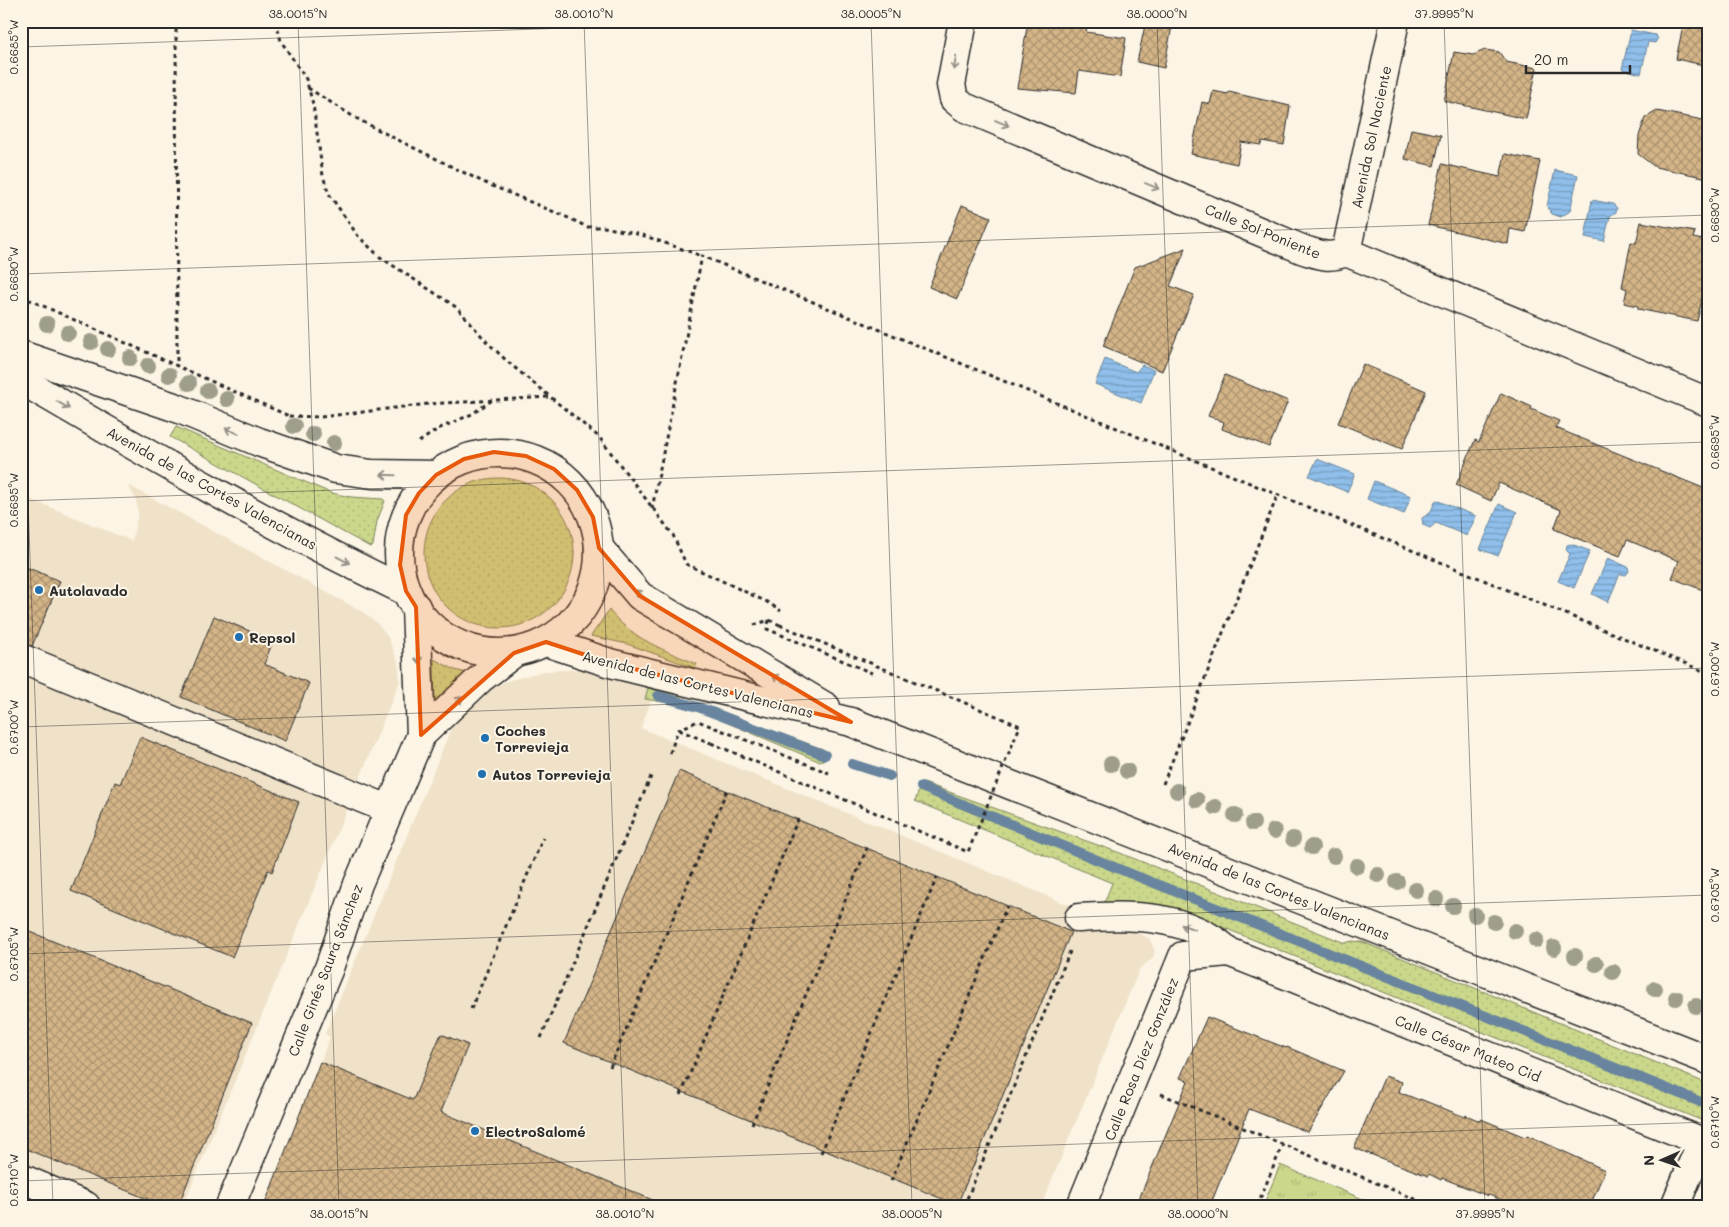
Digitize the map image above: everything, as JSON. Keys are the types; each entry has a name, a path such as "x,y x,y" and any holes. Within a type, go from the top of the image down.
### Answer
{"main road":[{"name":"Calle Sol Poniente","path":"963,21 951,85 951,92 958,104 1304,250 1328,257 1346,252"},
{"name":"Avenida Sol Naciente","path":"1346,252 1395,21"},
{"path":"1346,252 1708,402"},
{"path":"21,356 177,408 259,442 336,469 372,474 436,475"},
{"name":"Avenida de las Cortes Valencianas","path":"21,380 163,464 357,567 411,599"},
{"path":"411,599 424,619 450,640 481,652 514,652 546,642 575,619 594,586 599,548 593,517 577,490 554,469 526,456 494,452 464,459 436,475 419,493 406,515 400,540 400,565 411,599 421,735"},
{"name":"Avenida de las Cortes Valencianas","path":"599,548 640,596 851,722"},
{"name":"Avenida de las Cortes Valencianas","path":"546,642 610,663 851,722 1708,1060"},
{"path":"421,735 480,679 514,652"},
{"path":"21,658 388,809"},
{"name":"Calle Ginés Saura Sánchez","path":"230,1206 329,968 358,884 388,809 421,735"},
{"path":"1076,931 1114,916 1168,921 1202,932 1221,944 1229,952"},
{"name":"Calle César Mateo Cid","path":"1229,952 1705,1142"},
{"name":"Calle Rosa Díez González","path":"1081,1206 1183,956 1229,952"},
{"path":"1675,1206 1705,1142"},
{"path":"21,1178 86,1206"}],"path":[{"path":"176,21 177,366"},
{"path":"276,21 281,41 306,79 313,104 323,176 328,194 358,236 380,257 456,307 508,363 599,437 673,535 686,564 767,602 781,611"},
{"path":"308,88 354,117 394,138 483,182 571,218 587,227 604,227 642,235 702,256 1708,673"},
{"path":"652,508 702,256"},
{"path":"21,296 298,420"},
{"path":"289,416 321,417 392,408 494,399 550,397"},
{"path":"416,444 438,429 472,414 494,399"},
{"path":"1163,784 1278,494"},
{"path":"769,620 767,629 872,673"},
{"path":"678,730 968,852 1020,726 769,620 754,625"},
{"path":"670,753 678,730 698,721 829,773"},
{"path":"541,1038 652,774"},
{"path":"610,1067 727,790"},
{"path":"681,1096 798,819"},
{"path":"471,1009 543,838"},
{"path":"752,1124 868,848"},
{"path":"821,1153 937,877"},
{"path":"891,1182 1007,906"},
{"path":"964,1206 1076,931"},
{"path":"1158,1092 1432,1206"},
{"path":"1257,1206 1283,1144"}],"highlighted area":[{"path":"494,452 526,456 554,469 577,490 593,517 599,548 640,596 851,722 610,663 546,642 514,653 421,735 416,607 406,591 400,565 406,515 419,493 436,475 464,459"}],"shaded area":[{"path":"128,485 363,612 377,623 388,637 398,662 400,681 183,1206 34,1206 21,1200 21,495 132,541 138,514 136,500"},
{"path":"597,670 630,679 655,690 641,728 1149,938 1155,951 1153,958 1140,968 1041,1206 264,1206 330,1037 325,1034 452,726 462,712 478,697 504,682 543,671"}],"green space":[{"path":"176,427 331,493 351,497 383,499 385,501 377,521 373,546 370,547 170,437"},
{"path":"499,478 514,479 528,483 541,490 552,500 562,511 569,524 573,538 573,568 569,582 562,595 552,606 541,616 528,623 514,627 499,628 484,627 470,623 457,616 446,606 436,595 429,582 425,568 424,553 425,538 429,524 436,511 446,500 457,490 470,483 484,479"},
{"path":"609,610 638,636 649,643 697,664 695,668 627,644 591,636"},
{"path":"434,659 455,670 467,673 454,684 435,710"},
{"path":"648,688 679,697 823,749 825,752 823,760 818,761 697,710 645,699"},
{"path":"924,783 1120,853 1345,943 1352,941 1363,942 1708,1084 1708,1123 1207,921 1103,906 1112,883 915,801 921,784"},
{"path":"1280,1165 1380,1206 1263,1206"}],"water":[{"path":"1631,30 1655,35 1658,38 1655,43 1648,42 1641,74 1622,69"},
{"path":"1555,170 1578,175 1570,211 1561,217 1552,214 1547,206"},
{"path":"1592,200 1613,204 1617,208 1616,212 1610,216 1604,241 1585,237"},
{"path":"1105,359 1136,372 1142,365 1154,370 1141,403 1095,384"},
{"path":"1317,459 1355,474 1347,492 1309,476"},
{"path":"1374,481 1411,496 1404,514 1367,499"},
{"path":"1436,500 1476,516 1467,536 1436,523 1430,528 1423,525 1422,518 1430,513"},
{"path":"1499,504 1517,512 1498,556 1480,549"},
{"path":"1571,544 1590,551 1574,588 1558,581 1570,554 1566,550 1567,545"},
{"path":"1608,558 1628,567 1629,571 1626,575 1620,574 1608,602 1592,594"}],"building":[{"path":"1028,21 1088,21 1086,32 1126,38 1120,77 1079,71 1076,93 1017,88"},
{"path":"1146,21 1173,21 1164,68 1137,62"},
{"path":"1684,21 1708,21 1708,66 1676,59"},
{"path":"1485,50 1499,52 1506,62 1537,68 1526,119 1444,101 1454,52 1473,55"},
{"path":"1213,91 1228,94 1229,92 1290,106 1284,145 1262,141 1261,145 1241,142 1237,164 1191,154 1202,102 1210,104"},
{"path":"1657,111 1708,121 1708,178 1655,167 1638,154 1639,136 1645,118"},
{"path":"1411,129 1441,135 1434,166 1405,159"},
{"path":"1505,154 1540,161 1525,232 1510,229 1508,244 1428,225 1442,164 1500,177"},
{"path":"962,205 991,217 957,299 929,287"},
{"path":"1641,222 1695,232 1693,238 1708,241 1708,273 1697,321 1638,309 1638,306 1624,303 1627,289 1622,287 1631,242 1636,243"},
{"path":"1186,248 1170,286 1194,295 1162,371 1103,346 1135,267"},
{"path":"1363,364 1426,391 1402,449 1338,423"},
{"path":"1225,375 1288,401 1269,447 1222,429 1224,422 1208,416"},
{"path":"1501,393 1559,421 1556,428 1708,490 1708,592 1672,578 1679,561 1627,540 1620,556 1554,529 1561,510 1499,483 1491,501 1456,485 1475,440 1479,442"},
{"path":"21,565 60,581 32,646 21,643"},
{"path":"214,616 273,641 264,664 309,683 285,741 181,697"},
{"path":"140,737 299,802 272,872 268,870 232,957 71,891 115,782 120,784"},
{"path":"679,771 1071,932 957,1205 564,1043"},
{"path":"21,928 252,1023 178,1206 164,1206 21,1147"},
{"path":"1207,1017 1344,1071 1308,1132 1249,1109 1210,1206 1136,1206 1188,1081 1180,1078"},
{"path":"441,1034 468,1045 441,1112 667,1206 264,1206 320,1062 413,1100"},
{"path":"1385,1076 1402,1082 1399,1092 1465,1117 1466,1115 1480,1121 1481,1119 1525,1137 1527,1135 1605,1170 1590,1206 1516,1206 1354,1148"}],"waterway":[{"path":"658,696 698,707 825,755"},
{"path":"852,764 890,776"},
{"path":"921,787 1124,871 1708,1105"}],"place":[{"name":"Autolavado","path":"39,590"},
{"name":"Repsol","path":"239,637"},
{"name":"Coches Torrevieja","path":"485,738"},
{"name":"Autos Torrevieja","path":"482,774"},
{"name":"ElectroSalomé","path":"475,1131"}]}
